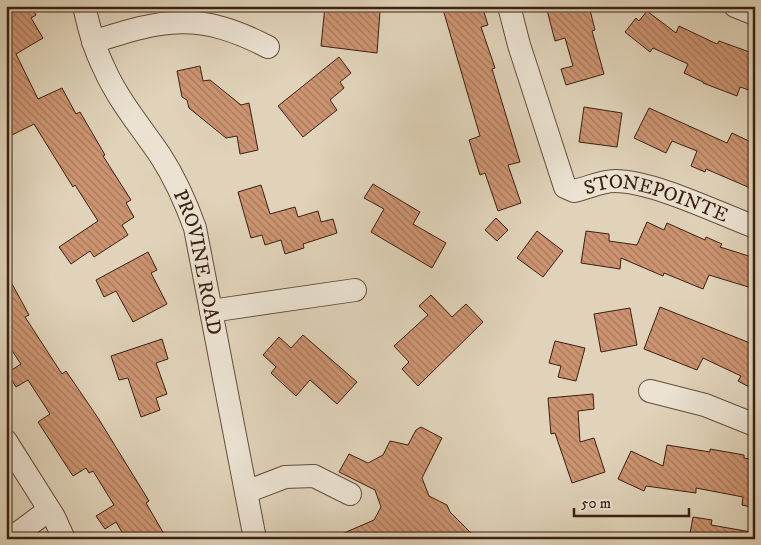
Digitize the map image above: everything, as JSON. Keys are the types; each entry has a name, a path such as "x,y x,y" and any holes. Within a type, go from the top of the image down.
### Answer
{"street":[{"name":"PROVINE ROAD","path":"84,6 92,42 119,95 161,157 188,208 195,228 255,539"},
{"name":"STONEPOINTE","path":"510,6 519,45 565,187 574,191 598,183 615,181 638,183 755,227"},
{"path":"735,6 755,14"},
{"path":"92,42 143,26 167,22 193,22 223,28 268,47"},
{"path":"211,311 355,290"},
{"path":"650,391 705,405 755,425"},
{"path":"6,441 49,510 64,539"},
{"path":"246,492 285,477 314,476 350,494"},
{"path":"10,539 49,510"}],"building":[{"path":"6,6 31,6 36,15 31,18 43,38 16,54 38,99 62,88 76,114 80,112 105,155 103,156 131,200 126,203 134,217 122,225 128,235 94,257 90,251 71,264 59,247 98,221 75,185 73,187 34,124 6,138"},
{"path":"325,6 370,6 370,10 380,11 377,53 321,46"},
{"path":"442,6 482,6 488,25 481,27 495,68 492,69 520,162 508,165 521,203 498,211 485,173 480,175 469,140 480,136"},
{"path":"546,6 589,6 595,30 592,31 604,74 566,85 561,69 573,66 565,38 555,41"},
{"path":"647,11 676,33 679,26 717,44 719,41 755,54 755,92 740,87 737,96 703,83 684,73 688,64 653,48 650,52 625,32 636,18 639,21"},
{"path":"339,57 351,73 340,82 344,88 330,100 337,110 303,137 278,106"},
{"path":"200,66 203,81 210,80 241,105 249,103 258,150 240,154 237,136 226,138 189,108 187,100 182,97 177,71"},
{"path":"584,107 622,113 617,147 579,142"},
{"path":"649,108 727,143 732,133 755,144 755,190 706,169 705,172 691,166 697,151 672,141 666,153 634,138"},
{"path":"373,184 420,212 413,224 446,243 432,268 371,232 384,209 364,198"},
{"path":"261,185 270,214 295,207 298,217 318,211 321,222 333,219 337,233 303,244 304,248 285,254 281,240 265,245 262,235 251,238 238,192"},
{"path":"496,218 508,230 497,241 485,230"},
{"path":"647,222 664,230 667,223 705,240 706,237 722,244 720,247 755,258 755,289 709,275 703,289 664,273 663,276 621,258 620,269 581,263 586,231 609,234 609,241 637,245"},
{"path":"537,231 563,251 543,277 517,258"},
{"path":"148,252 157,270 151,273 167,304 133,322 116,291 104,297 96,280"},
{"path":"6,273 29,315 25,317 62,374 66,371 98,418 149,501 146,503 167,539 126,539 116,522 105,529 96,516 114,505 93,471 89,473 86,468 73,476 38,422 50,414 28,380 16,387 7,373 21,364 6,342"},
{"path":"431,295 452,317 466,304 483,322 418,386 402,369 409,362 394,346 428,315 419,306"},
{"path":"660,307 755,345 755,390 738,381 741,376 703,358 697,370 644,349"},
{"path":"630,308 637,345 601,352 594,314"},
{"path":"303,335 357,382 337,404 310,380 296,396 271,373 276,367 263,355 279,337 291,348"},
{"path":"162,339 168,359 156,363 167,394 156,398 160,410 141,417 128,378 119,380 111,356"},
{"path":"555,341 585,348 576,381 558,377 561,366 549,363"},
{"path":"593,394 594,409 578,411 580,442 594,438 605,472 572,483 555,433 551,434 548,398"},
{"path":"421,427 442,438 422,478 429,496 447,505 450,512 477,539 400,539 385,535 381,539 330,539 374,520 381,507 375,490 339,472 349,454 368,463 383,455 390,441 408,445 416,430"},
{"path":"667,445 710,452 710,449 744,455 744,458 755,460 755,508 742,505 743,497 696,488 696,493 646,486 644,491 618,479 631,451 663,466"},
{"path":"693,517 712,520 711,525 751,532 751,539 689,539"}]}
